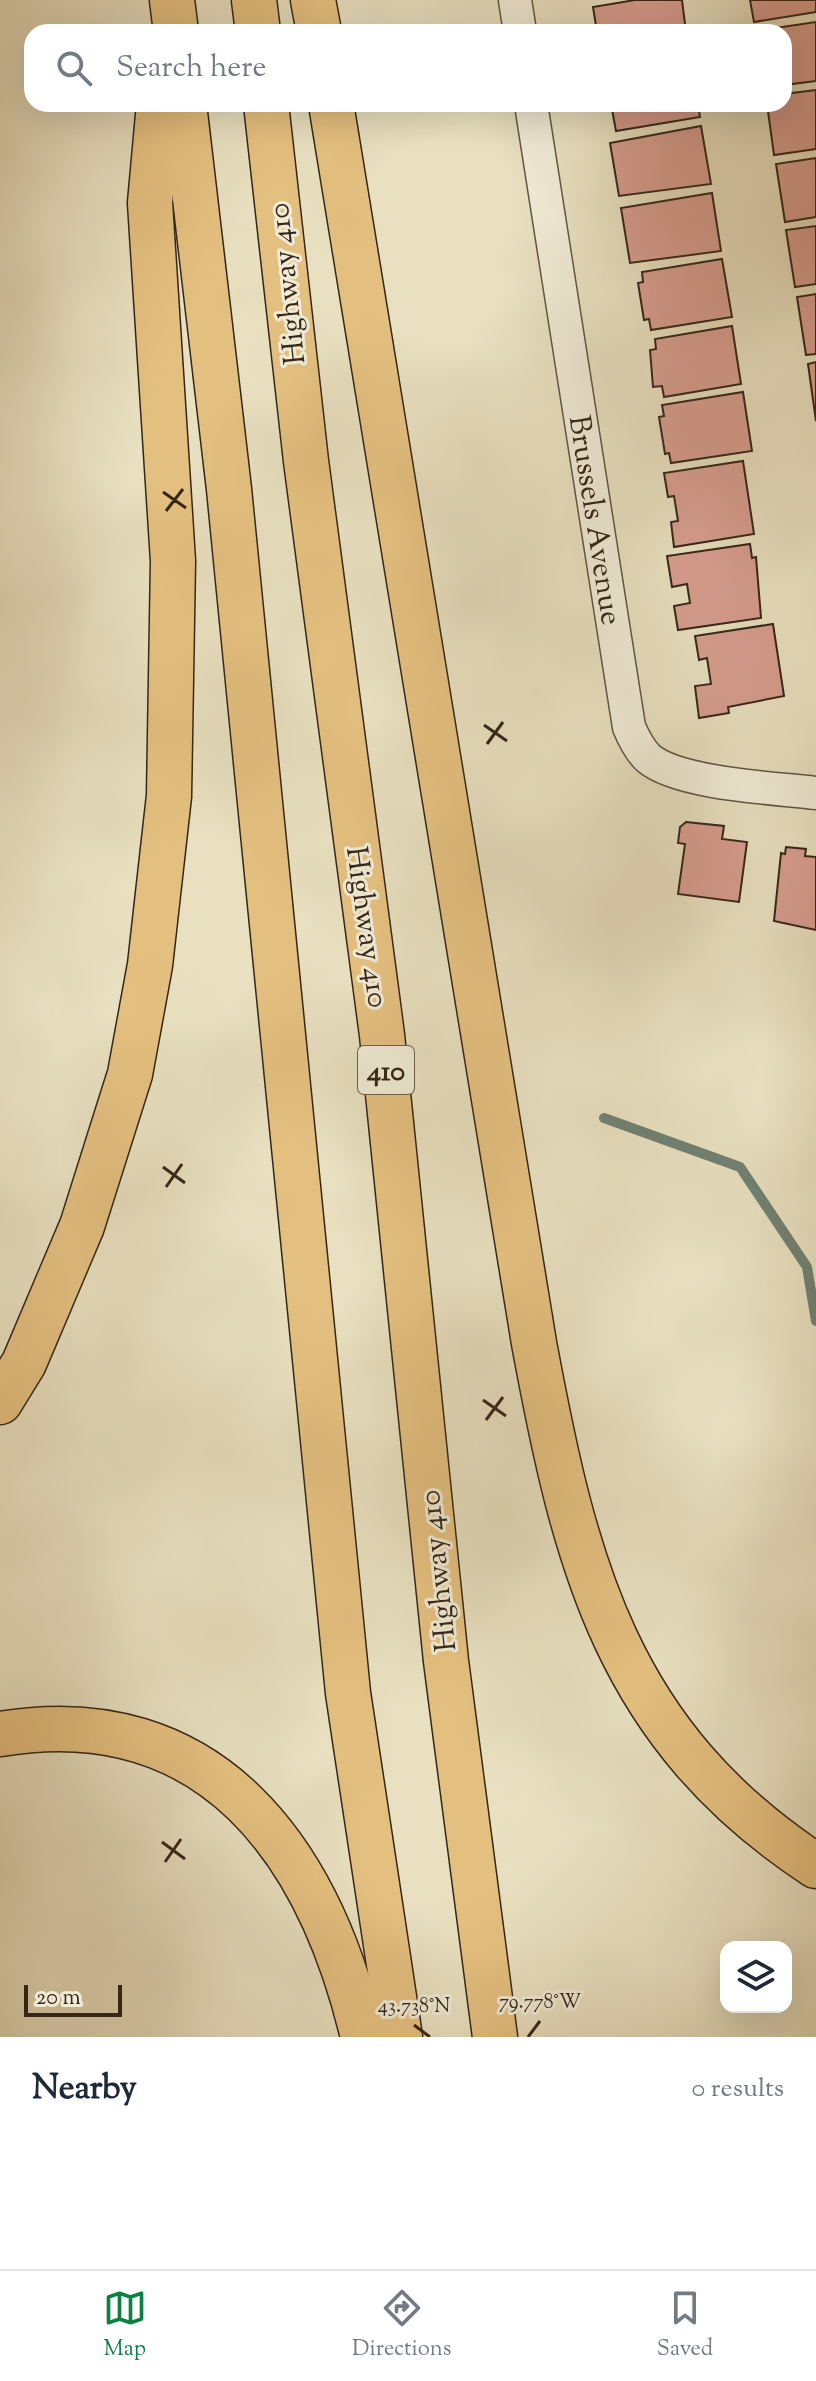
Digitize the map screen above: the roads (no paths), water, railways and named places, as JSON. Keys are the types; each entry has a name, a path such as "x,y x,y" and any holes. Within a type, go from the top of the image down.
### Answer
{"highway":[{"path":"166,24 170,0"},
{"path":"170,0 174,24"},
{"path":"254,0 257,24"},
{"path":"313,0 318,24"},
{"path":"0,1402 24,1363 82,1226 130,1074 150,965 169,796 173,561 150,203 158,112"},
{"path":"185,112 229,489 348,1693 400,2037"},
{"name":"Highway 410","path":"267,112 306,461 382,1035 446,1661 495,2037"},
{"path":"332,112 534,1343 557,1465 585,1568 615,1644 643,1694 669,1731 705,1775 756,1824 816,1866"},
{"path":"0,1734 70,1728 117,1736 184,1758 234,1793 272,1831 310,1888 352,1991 363,2037"}],"street":[{"path":"515,0 519,24"},
{"name":"Brussels Avenue","path":"532,112 627,712 637,746 650,760 677,775 816,793"}],"waterway":[{"path":"604,1118 740,1167 807,1267 816,1321"}]}
